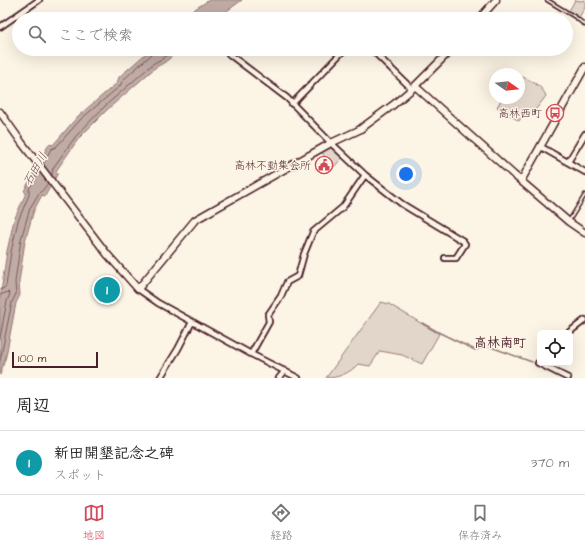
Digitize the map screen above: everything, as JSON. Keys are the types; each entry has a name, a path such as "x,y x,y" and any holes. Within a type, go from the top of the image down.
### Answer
{"street":[{"path":"21,12 39,0"},
{"path":"485,12 496,0"},
{"path":"0,26 12,18"},
{"path":"232,56 258,75 292,104 365,175 402,204 463,241 465,244 464,247 456,258 446,258"},
{"path":"292,104 339,56"},
{"path":"379,56 568,222 585,233"},
{"path":"138,289 195,220 331,143 359,130 393,105 445,56"},
{"path":"521,181 585,67"},
{"path":"0,112 118,269 138,289 158,303 192,322 298,378"},
{"path":"568,162 585,134"},
{"path":"541,147 585,172"},
{"path":"251,354 269,322 268,315 282,296 287,282 298,276 304,254 313,232 343,207 365,175"},
{"path":"572,330 585,320"},
{"path":"160,378 178,349 192,322"},
{"path":"544,366 568,378"},
{"path":"279,378 285,371"}],"lane":[{"path":"547,0 567,12"},
{"path":"573,16 585,25"},
{"path":"568,222 585,195"}],"shaded area":[{"path":"575,0 585,0 585,8 579,17 573,12 569,11"},
{"path":"525,78 539,86 546,96 533,113 527,109 519,121 497,107 499,104 525,104"},
{"path":"332,146 343,157 334,167 321,152"},
{"path":"381,302 389,304 439,334 422,364 402,355 380,351 370,366 358,364 344,374 326,378"}],"water":[{"path":"209,0 242,0 226,12 192,12"},
{"path":"143,56 172,56 166,62 156,67 108,109 79,138 56,171 58,173 45,196 42,195 34,210 25,241 19,282 20,295 16,303 6,356 0,375 0,299 7,251 14,220 26,193 24,191 49,144 53,145 78,116 117,83 119,77"}],"waterway":[{"path":"422,323 475,350 488,346 532,362"}],"place":[{"name":"高林西町","path":"555,113"},
{"name":"高林不動集会所","path":"324,165"},
{"name":"新田開墾記念之碑","path":"107,290"}],"district":[{"name":"高林南町","path":"500,342"}],"water label":[{"name":"石田川","path":"35,169"}]}
